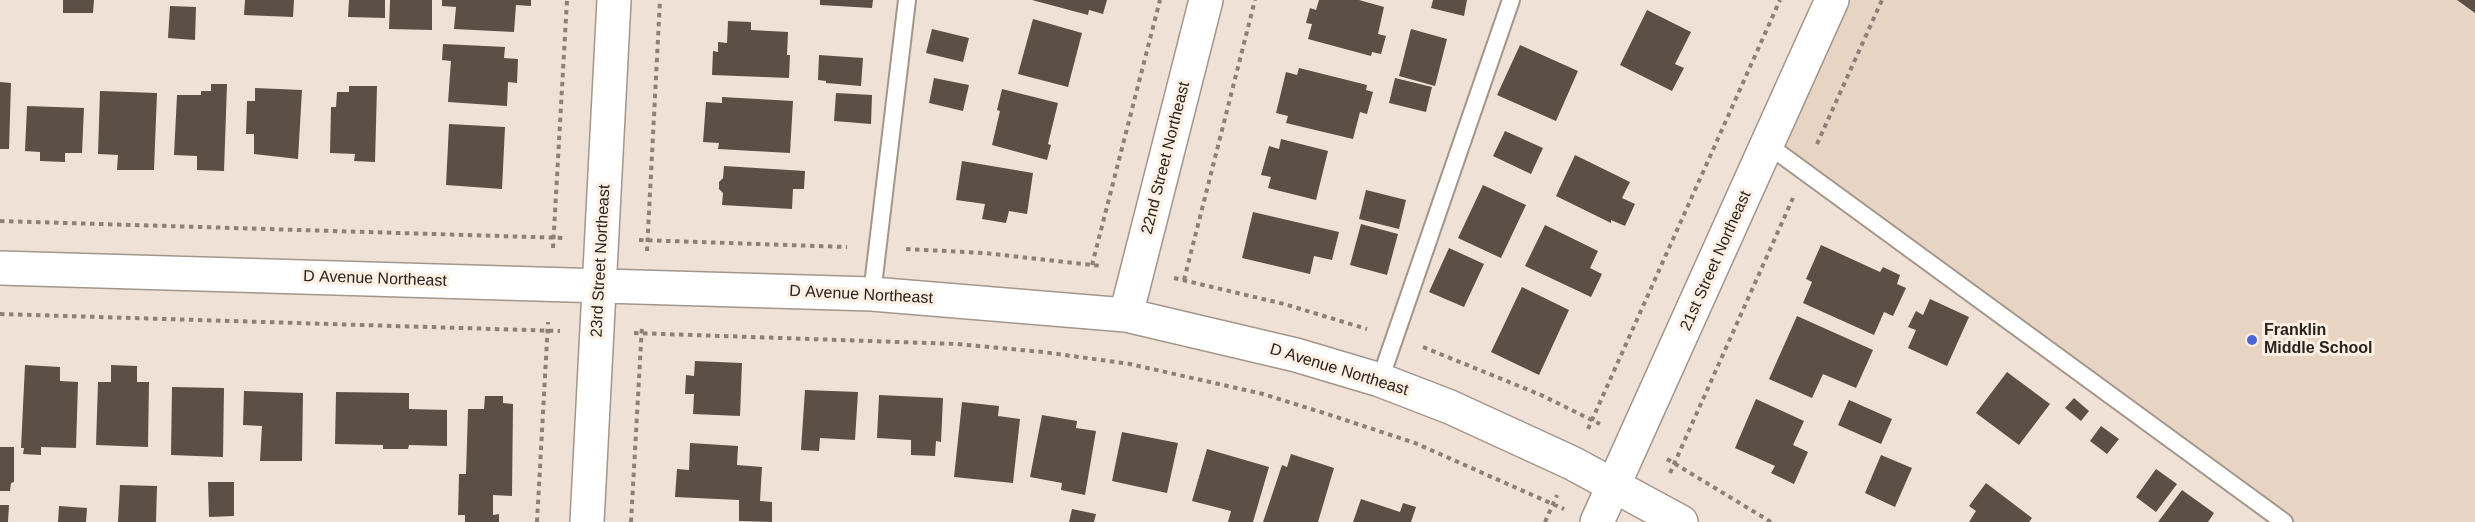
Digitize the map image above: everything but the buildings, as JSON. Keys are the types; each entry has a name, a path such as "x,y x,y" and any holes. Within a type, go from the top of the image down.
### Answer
{"street":[{"name":"23rd Street Northeast","path":"586,522 614,0"},
{"name":"22nd Street Northeast","path":"1126,315 1206,0"},
{"name":"21st Street Northeast","path":"1597,522 1832,0"},
{"name":"D Avenue Northeast","path":"0,268 872,294 1126,315 1296,355 1380,380 1450,407 1615,485 1681,522"}],"lane":[{"path":"872,294 907,0"},
{"path":"1380,380 1511,0"},
{"path":"1768,145 2284,522"}],"path":[{"path":"552,255 567,0"},
{"path":"646,257 660,0"},
{"path":"1092,265 1160,0"},
{"path":"1184,280 1255,0"},
{"path":"1586,433 1780,0"},
{"path":"1668,479 1882,0"},
{"path":"0,221 571,238"},
{"path":"537,522 549,313"},
{"path":"0,315 567,331"},
{"path":"631,522 642,322"},
{"path":"624,332 957,344 1043,352 1130,364 1263,394 1415,443 1567,510"},
{"path":"1662,456 1771,522"},
{"path":"1545,522 1560,490"}],"shaded area":[{"name":"Franklin Middle School","path":"1840,0 2475,0 2475,522 2281,522 1777,158"}],"place":[{"name":"Franklin Middle School","path":"2252,340"}]}
